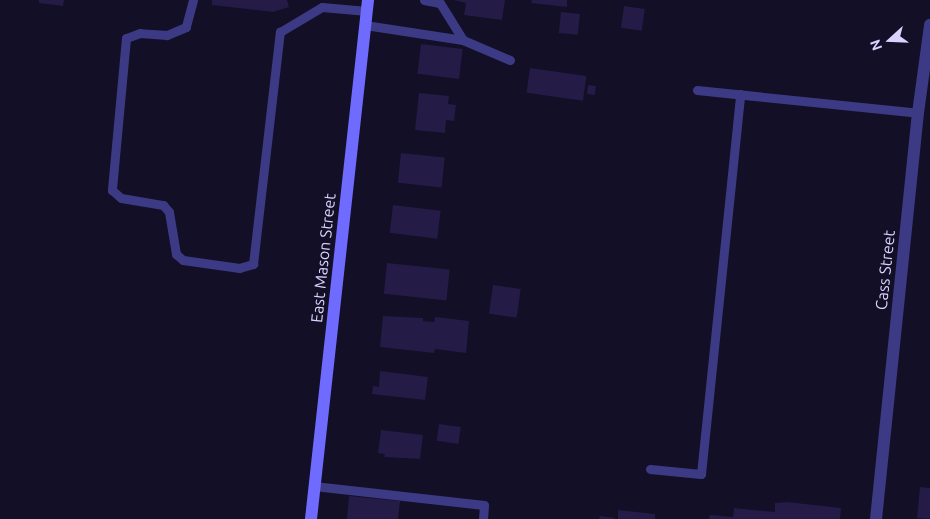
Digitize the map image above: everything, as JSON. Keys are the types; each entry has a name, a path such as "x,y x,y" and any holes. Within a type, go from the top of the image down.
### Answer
{"main road":[{"name":"East Mason Street","path":"311,519 368,6"}],"street":[{"name":"Cass Street","path":"876,519 918,113 930,25"}],"lane":[{"path":"193,0 186,27 167,35 140,33 126,38 112,190 121,198 163,204 170,212 176,254 183,260 239,268 253,264 280,32 322,7 368,6"},
{"path":"424,0 440,3 463,40"},
{"path":"365,25 463,40 510,60"},
{"path":"697,90 918,113"},
{"path":"650,469 701,474 740,94"},
{"path":"314,486 484,505 483,519"}],"building":[{"path":"39,0 64,0 63,6 39,3"},
{"path":"212,0 287,0 289,7 273,12 212,5"},
{"path":"454,0 505,0 502,20 464,15 466,3"},
{"path":"532,0 567,0 567,7 531,3"},
{"path":"624,6 645,9 642,31 621,28"},
{"path":"561,12 580,14 578,35 559,33"},
{"path":"421,44 463,49 459,79 417,74"},
{"path":"530,68 586,76 583,101 527,93"},
{"path":"588,85 596,86 595,95 587,94"},
{"path":"419,93 449,96 448,104 456,105 454,121 446,120 445,133 415,130"},
{"path":"401,153 445,158 442,187 398,183"},
{"path":"393,205 441,211 437,239 390,233"},
{"path":"387,263 450,270 446,300 384,294"},
{"path":"493,285 521,289 517,318 489,314"},
{"path":"383,316 423,318 423,321 434,322 435,317 469,321 466,353 435,349 434,353 380,347"},
{"path":"380,371 428,377 425,400 372,394 373,386 379,387"},
{"path":"439,424 461,427 458,444 437,441"},
{"path":"381,430 423,435 420,459 384,457 385,454 378,453"},
{"path":"920,487 930,488 930,519 917,518"},
{"path":"349,496 400,501 398,519 347,519"},
{"path":"787,502 841,508 840,519 709,519 710,515 733,517 734,508 775,512 775,503"},
{"path":"618,510 655,514 655,519 618,519"},
{"path":"600,516 615,518 599,519"}]}
